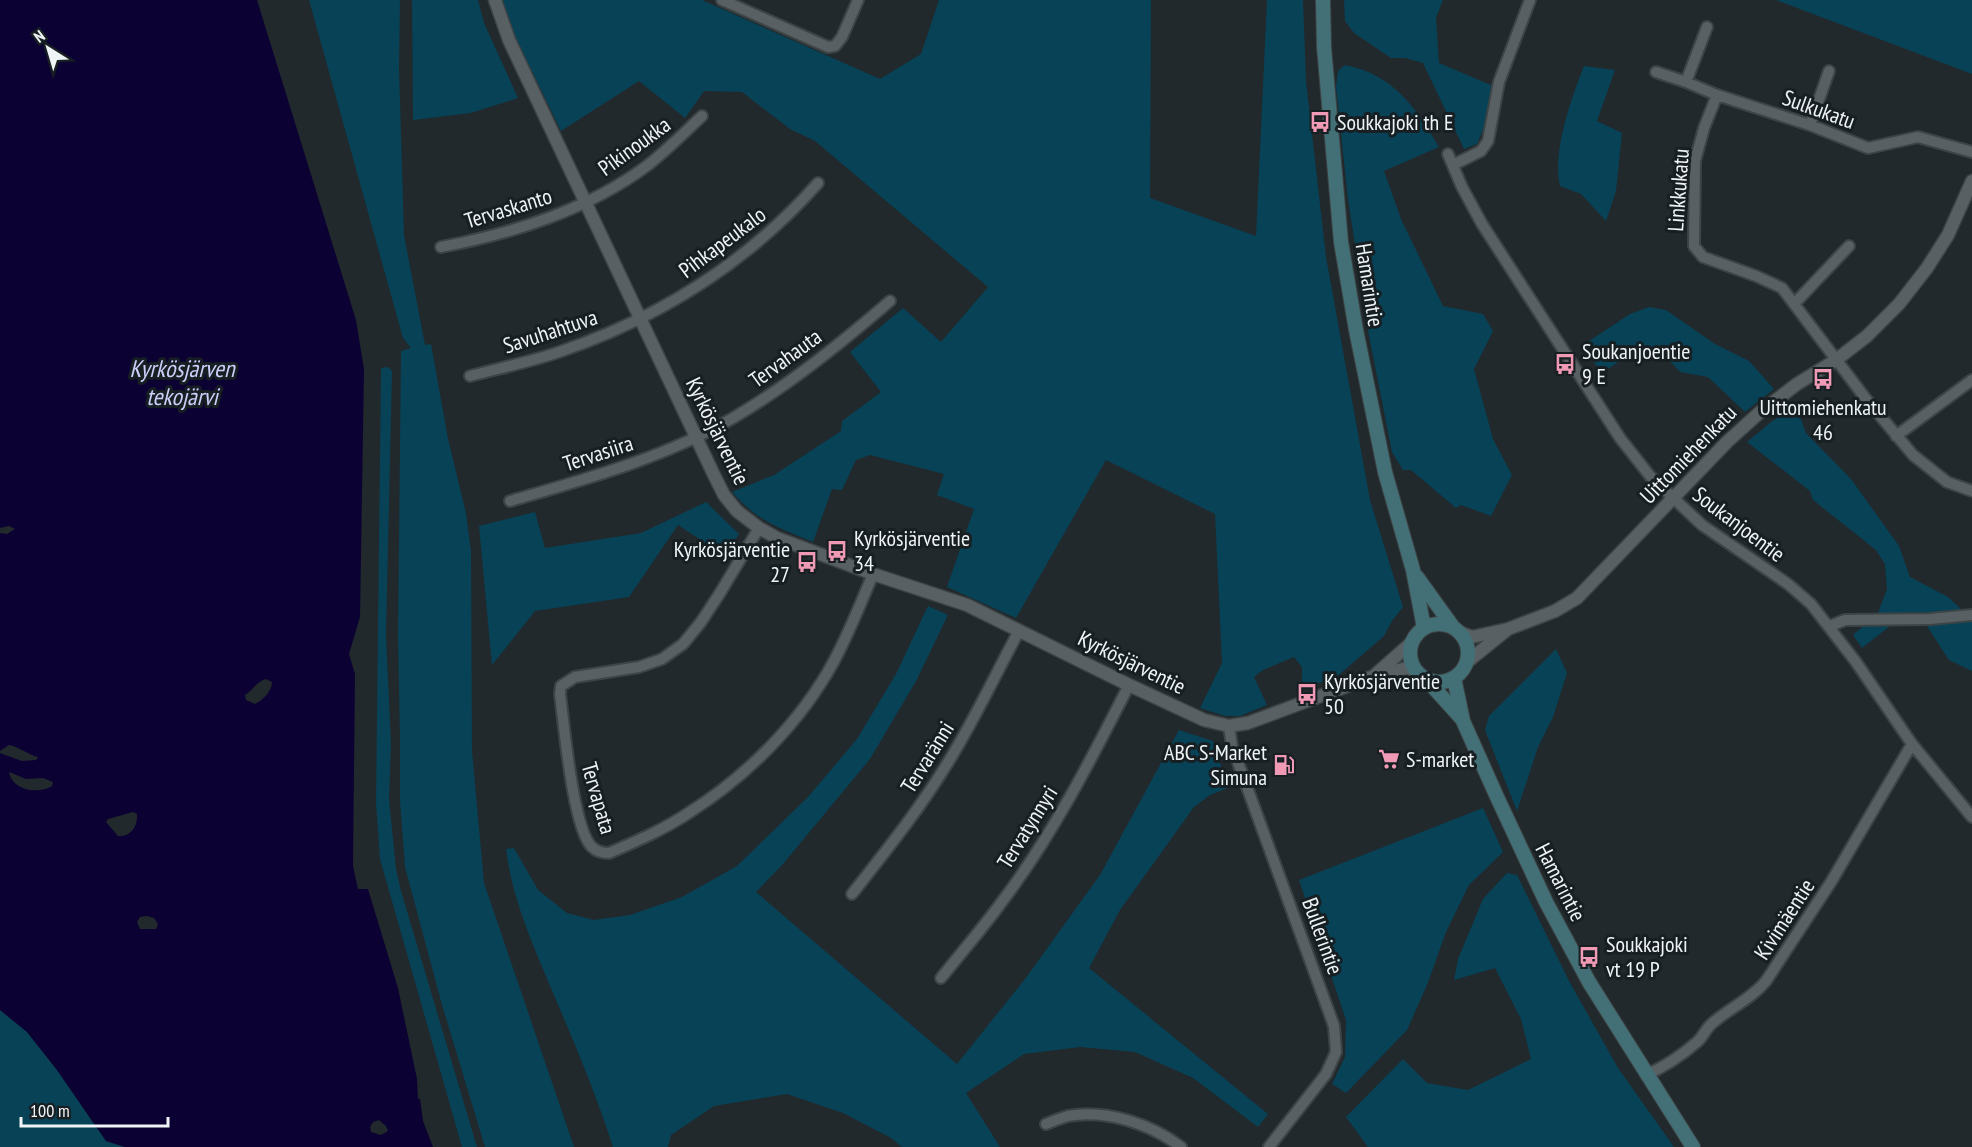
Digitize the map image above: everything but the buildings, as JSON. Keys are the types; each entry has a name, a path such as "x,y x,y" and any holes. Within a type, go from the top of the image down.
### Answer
{"main road":[{"name":"Hamarintie","path":"1323,0 1324,47 1341,242 1356,330 1385,472 1413,570 1424,628"},
{"name":"Hamarintie","path":"1413,570 1457,630"},
{"path":"1433,624 1443,624 1457,630 1466,642 1468,652 1467,662 1462,671 1455,678 1435,682 1421,675 1412,663 1410,653 1411,643 1416,634 1433,624"},
{"name":"Hamarintie","path":"1421,675 1463,721"},
{"name":"Hamarintie","path":"1455,678 1463,721 1546,902 1589,982 1693,1147"}],"street":[{"name":"Kyrkösjärventie","path":"495,0 509,40 724,495 737,511 759,528 777,538 950,598 1204,720 1229,726 1248,723 1374,676 1407,668 1421,675"},
{"path":"722,0 820,45 835,46 842,37 858,0"},
{"name":"Soukanjoentie","path":"1530,0 1499,82 1488,141 1481,151 1451,160 1462,187 1482,224 1620,438 1650,476 1702,525 1788,584 1811,604 1830,626 1912,744 1972,817"},
{"path":"1686,81 1707,27"},
{"path":"1810,125 1829,71"},
{"name":"Sulkukatu","path":"1656,72 1686,81 1717,95 1810,125 1868,148 1918,137 1972,152"},
{"name":"Linkkukatu","path":"1717,95 1704,128 1695,161 1694,246 1703,257 1782,288 1796,303 1836,360 1896,436 1914,455 1947,482 1972,491"},
{"name":"Pikinoukka","path":"585,202 615,187 646,166 673,145 702,116"},
{"name":"Uittomiehenkatu","path":"1457,630 1472,637 1508,629 1572,602 1727,442 1759,413 1797,384 1836,360 1867,336 1899,304 1927,268 1948,235 1972,181"},
{"name":"Pihkapeukalo","path":"640,319 675,301 742,255 797,207 818,183"},
{"name":"Tervaskanto","path":"441,247 501,234 549,218 585,202"},
{"path":"1796,303 1849,246"},
{"name":"Tervahauta","path":"696,437 732,419 774,392 850,335 890,301"},
{"name":"Savuhahtuva","path":"470,376 558,352 640,319"},
{"path":"1896,436 1972,380"},
{"name":"Tervasiira","path":"510,501 633,464 696,437"},
{"name":"Tervapata","path":"759,528 707,613 683,644 662,659 639,667 575,677 567,680 561,686 560,694 573,792 586,839 592,848 601,853 609,853 628,845 691,812 758,760 805,705 833,662 873,573"},
{"path":"1830,626 1845,620 1930,620 1972,615"},
{"name":"Uittomiehenkatu","path":"1467,662 1508,629"},
{"name":"Tervaränni","path":"852,894 908,821 947,765 982,704 1018,630"},
{"name":"Kyrkösjärventie","path":"1374,676 1411,643"},
{"name":"Tervatynnyri","path":"940,978 1002,902 1042,843 1076,786 1129,685"},
{"name":"Bullerintie","path":"1229,726 1232,746 1334,1026 1336,1052 1326,1074 1269,1147"},
{"name":"Kivimäentie","path":"1646,1075 1658,1070 1699,1041 1713,1022 1758,991 1767,981 1832,882 1912,744"},
{"path":"1046,1124 1069,1116 1096,1115 1118,1118 1148,1127 1180,1147"}],"shaded area":[{"path":"309,0 400,0 399,68 404,235 425,345 431,344 448,439 466,513 471,551 472,751 484,883 574,1147 485,1147 442,1005 405,867 400,801 398,636 401,351 411,348 403,338"},
{"path":"412,0 478,0 484,23 518,98 471,113 413,120"},
{"path":"503,0 702,0 880,79 921,54 939,0 1151,0 1150,198 1256,236 1267,0 1303,0 1306,81 1326,257 1370,500 1403,607 1384,636 1333,680 1308,685 1302,681 1302,667 1294,657 1263,670 1254,677 1267,705 1240,716 1225,716 1200,708 1222,663 1215,514 1106,460 1016,618 947,587 974,509 937,495 944,474 870,455 856,460 842,490 832,489 813,542 759,517 732,492 774,475 841,431 842,421 881,392 850,352 903,308 941,342 988,287 815,141 790,129 742,92 704,91 685,118 639,81 561,131 508,22"},
{"path":"1344,0 1443,0 1436,18 1439,63 1493,86 1485,125 1477,144 1464,149 1423,63 1405,58 1391,58 1354,33 1345,21"},
{"path":"1776,0 1972,0 1972,74"},
{"path":"1345,65 1377,76 1390,85 1412,106 1439,147 1384,171 1401,219 1443,306 1483,314 1493,331 1474,369 1493,439 1512,475 1491,516 1461,505 1456,508 1411,470 1403,470 1392,452 1369,336 1348,199 1336,87 1338,71"},
{"path":"1584,66 1615,70 1597,121 1622,133 1616,191 1606,221 1581,194 1560,186 1558,172 1564,126"},
{"path":"1649,307 1666,310 1715,344 1749,361 1774,389 1745,412 1708,377 1680,372 1658,348 1642,347 1601,373 1583,345 1630,314"},
{"path":"388,367 392,371 386,635 391,745 389,799 396,869 477,1147 462,1147 380,859 376,803 381,368"},
{"path":"1796,406 1806,433 1851,479 1899,546 1910,577 1948,597 1972,619 1972,671 1949,660 1925,623 1900,618 1862,648 1853,635 1878,613 1887,589 1885,564 1876,550 1813,500 1810,491 1747,442 1771,422"},
{"path":"706,502 739,534 725,556 678,525 629,597 535,611 492,665 479,526 535,512 545,548 641,533"},
{"path":"928,606 948,615 916,681 870,759 783,864 756,892 957,1064 1025,979 1100,875 1179,730 1213,741 1228,788 1210,795 1194,807 1120,910 1089,968 1268,1114 1258,1127 1193,1078 1135,1052 1080,1047 1024,1054 966,1093 1000,1147 902,1147 891,1138 843,1113 787,1094 714,1106 671,1135 668,1147 613,1147 585,1069 525,923 513,887 506,849 514,848 538,890 567,913 594,920 630,915 682,897 737,866 808,797 857,739 896,674"},
{"path":"1556,649 1567,673 1553,717 1538,747 1517,811 1485,730 1489,716"},
{"path":"1483,808 1503,852 1469,885 1446,932 1427,985 1407,1030 1346,1093 1332,1084 1345,1057 1346,1020 1299,880"},
{"path":"1507,873 1517,875 1569,981 1618,1068 1674,1147 1368,1147 1346,1117 1403,1059 1427,1083 1468,1090 1531,1059 1521,1019 1495,968 1454,980 1458,959 1483,899"},
{"path":"0,1010 27,1032 57,1070 106,1141 125,1147 0,1147"}],"water":[{"name":"Kyrkösjärven tekojärvi","path":"0,0 257,0 356,320 364,369 360,617 349,654 355,674 353,866 358,889 368,889 398,988 417,1079 418,1099 420,1099 423,1121 433,1147 125,1147 106,1141 57,1070 27,1032 0,1010 0,753 22,761 36,760 38,757 9,745 0,751 0,533 7,534 15,529 9,526 0,528","holes":["263,680 272,682 266,695 255,704 246,700 245,695","9,772 26,779 43,778 53,782 52,786 46,789 33,790 20,787 11,778","133,812 137,814 136,823 130,833 122,836 118,836 106,822 108,819","147,916 154,918 158,924 156,929 140,929 137,922 140,917","379,1120 388,1131 381,1135 371,1132 370,1127 373,1122"]}],"place":[{"name":"Soukkajoki th E","path":"1320,122"},
{"name":"Soukanjoentie 9 E","path":"1565,364"},
{"name":"Uittomiehenkatu 46","path":"1823,379"},
{"name":"Kyrkösjärventie 34","path":"837,551"},
{"name":"Kyrkösjärventie 27","path":"807,562"},
{"name":"Kyrkösjärventie 50","path":"1307,694"},
{"name":"S-market","path":"1389,759"},
{"name":"ABC S-Market Simuna","path":"1284,765"},
{"name":"Soukkajoki vt 19 P","path":"1589,957"}]}
